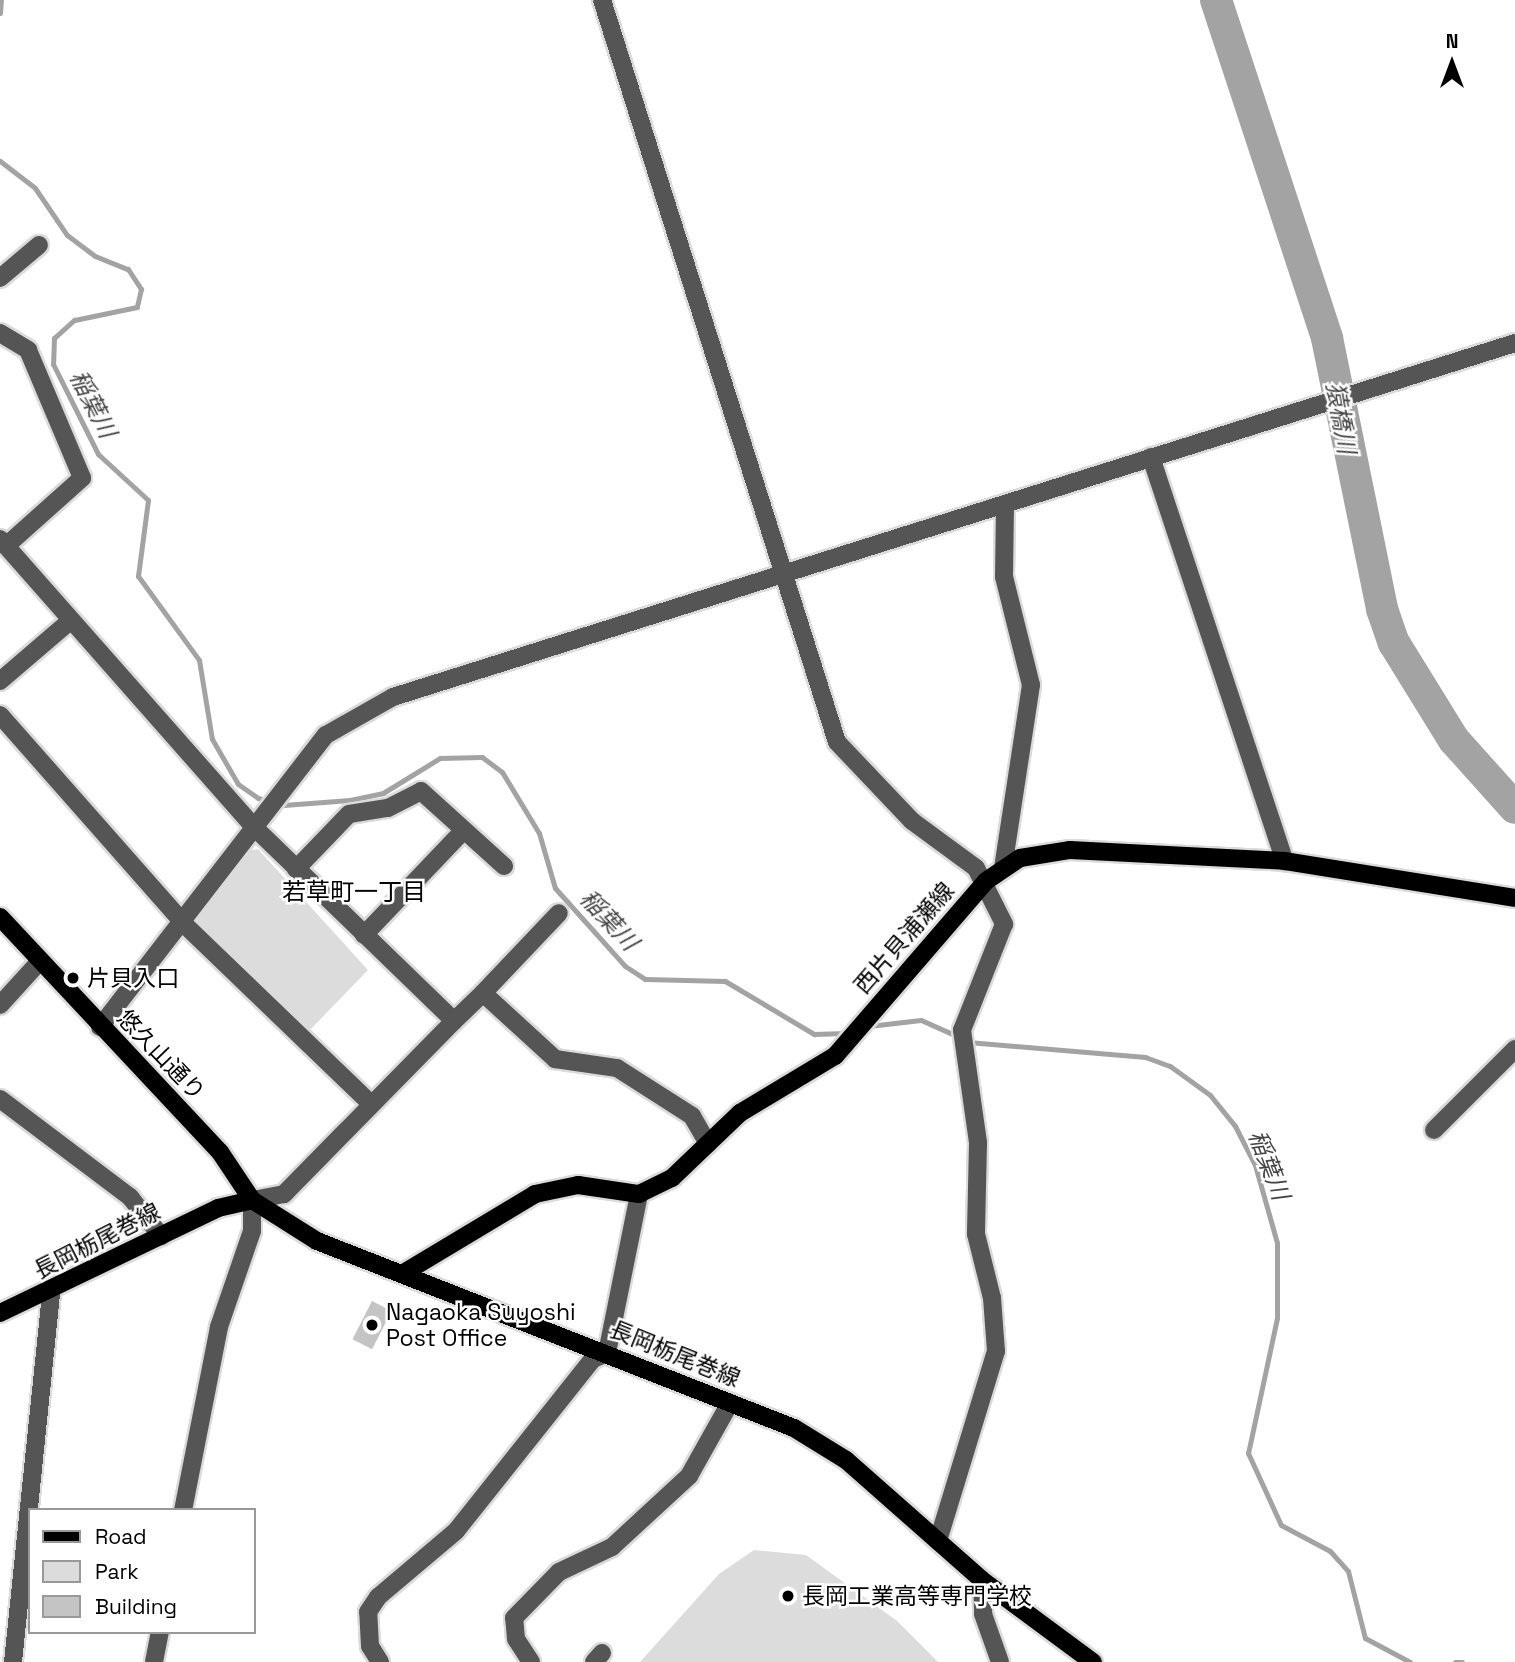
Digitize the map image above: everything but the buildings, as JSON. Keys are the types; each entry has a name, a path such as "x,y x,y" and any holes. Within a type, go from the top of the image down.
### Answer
{"main road":[{"name":"西片貝浦瀬線","path":"639,1194 671,1178 740,1113 835,1056 986,881 1003,868 1035,854 1070,849 1285,861 1515,898"},
{"name":"悠久山通り","path":"0,917 100,1027 220,1152 251,1200"},
{"path":"402,1273 535,1194 578,1185 639,1194"},
{"name":"長岡栃尾巻線","path":"0,1313 51,1293 218,1208 251,1200 317,1241 607,1353 822,1443 982,1580 1093,1662"}],"street":[{"path":"602,0 838,742 912,821 986,881 1003,933 969,1008 962,1049 978,1143 976,1234 992,1298 996,1352 938,1541"},
{"path":"0,278 38,245"},
{"path":"0,333 28,350 82,478 3,543 70,621 258,821 296,869 454,1021"},
{"path":"100,1027 184,924 277,794 326,735 393,697 1515,344"},
{"path":"1152,457 1285,861"},
{"path":"1003,868 1031,685 1004,577 1005,504"},
{"path":"0,681 70,621"},
{"path":"0,715 184,924 371,1104"},
{"path":"296,869 349,814 388,808 421,791 504,866"},
{"path":"364,935 464,830"},
{"path":"183,1508 219,1327 252,1231 251,1200 284,1194 559,914"},
{"path":"0,1005 40,961"},
{"path":"483,993 555,1059 617,1068 692,1116 708,1144"},
{"path":"1434,1130 1515,1049"},
{"path":"0,1099 130,1197 162,1236"},
{"path":"380,1662 370,1646 368,1612 378,1597 456,1531 593,1359 607,1353 639,1194"},
{"path":"29,1508 51,1293"},
{"path":"531,1662 516,1639 514,1618 559,1572 612,1547 689,1476 730,1403"},
{"path":"13,1662 28,1516"},
{"path":"982,1580 983,1614 1000,1662"},
{"path":"155,1662 160,1634"}],"green space":[{"path":"258,849 368,970 307,1033 194,923 247,851"},
{"name":"長岡工業高等専門学校","path":"754,1550 806,1555 897,1621 938,1662 640,1662 719,1574"}],"waterway":[{"name":"稲葉川","path":"0,13 1,0"},
{"name":"猿橋川","path":"1216,0 1327,338 1382,609 1394,643 1454,740 1515,808"},
{"name":"稲葉川","path":"0,161 35,188 67,235 95,256 128,269 141,289 137,307 74,320 54,338 53,364 98,454 148,500 138,576 199,660 212,739 238,784 258,798 284,805 350,800 383,793 440,758 482,757 502,772 539,833 555,888 625,966 645,979 725,981 814,1034 846,1033"},
{"name":"稲葉川","path":"869,1026 921,1020 959,1037"},
{"name":"稲葉川","path":"968,1042 1145,1057 1170,1066 1210,1095 1235,1126 1255,1165 1277,1243 1277,1318 1248,1453 1281,1525 1330,1551 1348,1571 1365,1638 1410,1662"},
{"name":"稲葉川","path":"1455,1662 1462,1662"}],"place":[{"name":"片貝入口","path":"73,978"},
{"name":"Nagaoka Suyoshi Post Office","path":"372,1325"},
{"name":"長岡工業高等専門学校","path":"788,1596"}],"district":[{"name":"若草町一丁目","path":"354,892"}]}
